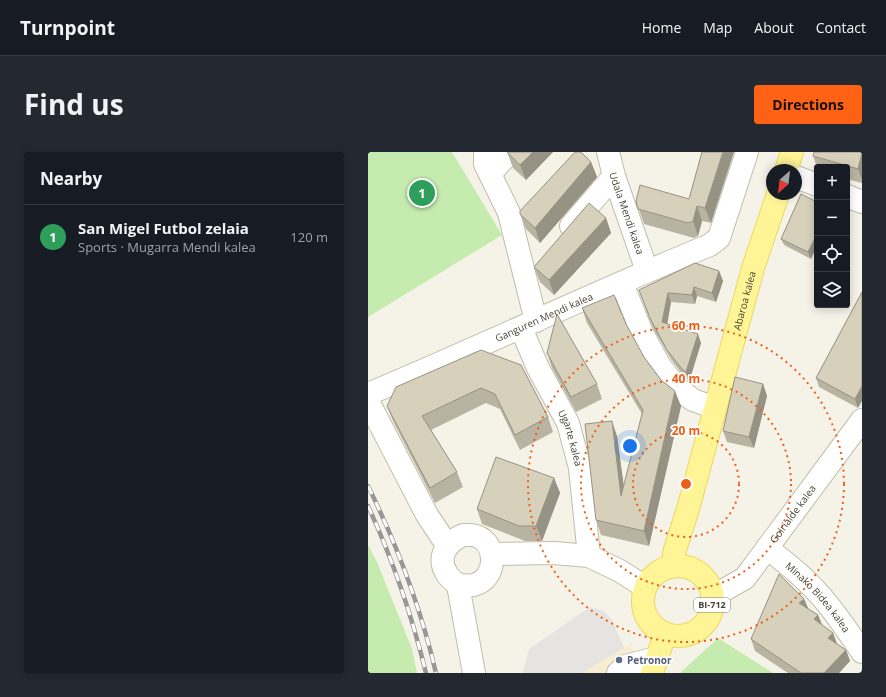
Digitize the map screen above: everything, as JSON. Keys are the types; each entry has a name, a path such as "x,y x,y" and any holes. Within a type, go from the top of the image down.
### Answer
{"main road":[{"path":"788,164 792,152"},
{"name":"Abaroa kalea","path":"673,567 674,553 688,509 753,268 776,200"},
{"path":"654,665 665,634 655,628 648,620 643,609 642,598 645,587 650,579 658,572 673,567"},
{"name":"BI-712","path":"665,634 677,636 689,635 700,629 708,620 712,609 710,587 704,578 696,571 687,567 673,567"}],"street":[{"name":"Ugarte kalea","path":"485,152 485,164 509,213 526,279 529,324 538,368 568,423 580,468 589,556"},
{"path":"490,174 510,152"},
{"name":"Ganguren Mendi kalea","path":"368,394 647,271 710,245 719,238 747,152"},
{"name":"Udala Mendi kalea","path":"608,153 614,176 647,271"},
{"path":"557,243 614,176"},
{"path":"802,179 814,184"},
{"path":"850,197 862,202"},
{"path":"511,223 526,207"},
{"path":"526,279 542,261"},
{"path":"622,283 642,333 660,366 676,387 693,400 715,408"},
{"path":"368,401 427,515 447,546"},
{"name":"Goirialde kalea","path":"712,597 745,578 862,420"},
{"path":"458,585 474,585 483,581 490,573 493,564 492,554 488,545 481,539 472,535 454,539 447,546 443,555 443,565 447,574 458,585 474,673"},
{"name":"Minako Bidea kalea","path":"767,548 791,566 818,593 845,627 862,652"},
{"path":"492,554 554,553 589,556 620,571 645,587"},
{"path":"618,673 625,666 654,665"}],"shaded area":[{"path":"590,607 604,611 612,620 624,648 582,673 523,673 529,649"},
{"name":"Petronor","path":"632,642 635,673 582,673 624,648"}],"green space":[{"path":"368,152 452,152 502,235 368,317"},
{"path":"368,545 377,562 412,649 417,673 368,673"},
{"path":"718,638 773,673 680,673"}],"building":[{"path":"507,152 533,152 520,165"},
{"path":"575,152 581,152 591,162 535,228 520,214 520,211"},
{"path":"702,152 723,152 705,208 697,206 693,221 688,223 638,209 636,201 640,185 689,199"},
{"path":"814,152 862,152 858,169 850,167 850,164 841,164 813,156"},
{"path":"802,194 814,200 814,240 808,252 781,239 798,200 802,200"},
{"path":"589,203 606,218 549,280 534,267"},
{"path":"695,263 719,271 712,293 694,287 692,295 668,293 662,322 698,334 686,372 667,350 650,318 639,290"},
{"path":"862,292 862,386 855,399 816,378"},
{"path":"614,295 626,324 644,357 661,380 675,391 644,531 596,520 585,424 612,421 621,496 643,410 582,308"},
{"path":"557,314 597,384 571,397 547,353"},
{"path":"481,350 521,365 548,417 515,435 495,394 481,388 422,416 457,472 430,488 387,406 396,387"},
{"path":"735,377 763,384 749,437 723,431"},
{"path":"496,457 554,478 536,526 519,526 477,509"},
{"path":"779,574 804,599 799,603 818,615 814,619 833,633 828,638 846,650 824,673 801,673 751,639"}],"railway":[{"path":"368,486 389,531 416,601 436,673"},
{"path":"368,506 386,547 401,588 415,630 426,673"}],"place":[{"name":"San Migel Futbol zelaia","path":"422,193"},
{"name":"Petronor","path":"619,660"}]}
